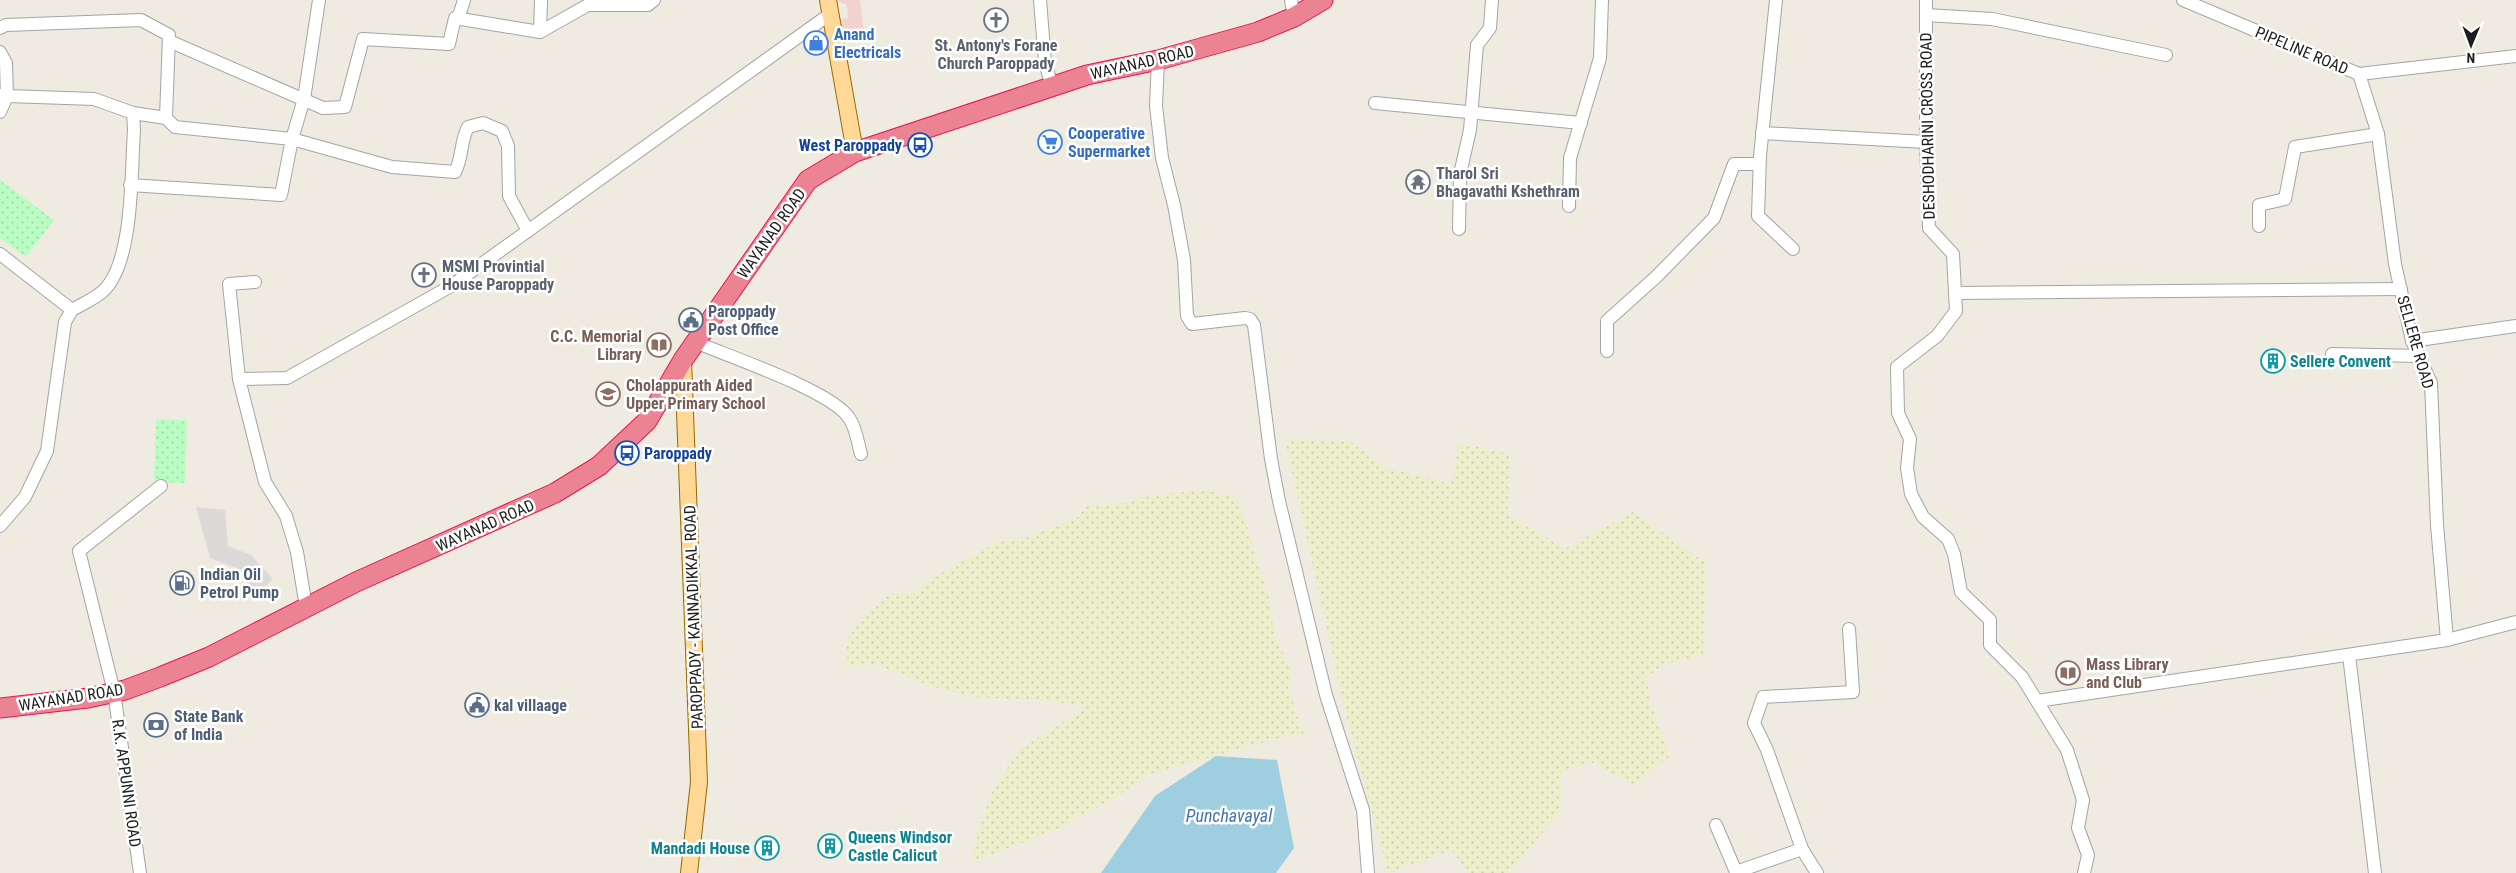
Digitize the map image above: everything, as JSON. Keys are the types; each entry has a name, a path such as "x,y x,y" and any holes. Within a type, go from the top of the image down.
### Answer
{"highway":[{"name":"WAYANAD ROAD","path":"0,708 88,698 114,692 160,677 209,657 356,582 554,493 599,466 647,421 682,360 808,180 855,152 1087,75 1158,60 1258,32 1293,8 1323,0"}],"main road":[{"path":"829,7 855,152"},
{"name":"PAROPPADY - KANNADIKKAL ROAD","path":"682,360 699,782 689,873"}],"street":[{"path":"130,185 281,195 292,140 304,99 318,0"},
{"path":"458,19 464,0"},
{"path":"540,32 541,0"},
{"path":"169,40 323,108 345,107 363,39 449,44 455,18 540,32 588,6 648,6 654,0"},
{"path":"1040,0 1045,62 1052,87"},
{"path":"1460,228 1460,174 1471,112 1477,45 1490,28 1492,0"},
{"path":"1569,206 1570,158 1600,58 1602,0"},
{"path":"1776,0 1759,164 1758,216 1793,249"},
{"name":"DESHODHARINI CROSS ROAD","path":"1926,0 1926,142 1929,228 1953,254 1956,311 1937,336 1897,367 1898,414 1910,439 1907,468 1911,494 1923,517 1948,539 1954,554 1961,592 1990,620 1990,645 2022,677 2067,750 2083,800 2078,828 2088,855 2084,873"},
{"name":"PIPELINE ROAD","path":"2183,0 2359,74 2516,56"},
{"path":"239,379 287,378 452,286 829,7"},
{"path":"1926,15 1992,20 2166,55"},
{"path":"0,28 6,25 142,20 169,35 166,118"},
{"path":"0,52 6,63 4,96 0,112"},
{"path":"1158,60 1156,106 1162,158 1174,205 1184,260 1187,316 1192,324 1245,318 1250,319 1254,325 1271,459 1279,501 1326,696 1363,810 1368,873"},
{"name":"SELLERE ROAD","path":"2359,74 2378,134 2394,264 2412,341 2430,382 2441,586 2447,640"},
{"path":"4,96 94,99 133,114 166,118 175,127 292,140 392,167 455,172 461,162 462,139 468,127 483,123 502,131 508,146 509,196 528,231"},
{"path":"1375,103 1581,123"},
{"path":"0,526 25,497 47,451 65,322 72,310 102,292 115,276 125,250 133,114"},
{"path":"1762,134 1926,142"},
{"path":"2259,226 2259,205 2285,199 2295,147 2378,134"},
{"path":"1606,351 1607,321 1656,277 1714,218 1734,164 1759,164"},
{"path":"0,254 72,310"},
{"path":"255,282 229,284 239,379 265,482 286,516 297,552 306,607"},
{"path":"1955,293 2401,289"},
{"path":"2412,341 2516,326"},
{"path":"695,342 794,383 833,403 850,418 861,454"},
{"path":"2332,354 2419,356"},
{"name":"R.K. APPUNNI ROAD","path":"140,873 114,692 78,551 161,486"},
{"path":"2036,700 2447,640 2516,622"},
{"path":"1817,873 1802,849 1767,750 1754,723 1763,697 1852,692 1850,629"},
{"path":"2349,654 2376,873"},
{"path":"1716,825 1736,872 1802,849"}],"shaded area":[{"path":"836,0 860,0 864,33 838,37 835,20 848,18 847,5"},
{"path":"196,507 225,510 228,546 251,555 273,579 258,594 236,568 210,558"}],"green space":[{"path":"0,180 54,220 26,257 0,238"},
{"path":"156,419 187,420 185,483 154,482"},
{"path":"1285,439 1351,442 1386,468 1451,484 1459,443 1509,454 1508,516 1566,548 1633,512 1706,563 1703,655 1665,664 1646,678 1651,704 1670,756 1635,785 1590,762 1562,772 1559,813 1509,873 1469,873 1451,850 1388,873 1344,706"},
{"path":"1206,490 1235,497 1245,520 1269,598 1274,635 1291,670 1288,690 1305,736 1294,734 1150,774 1105,804 1076,817 1058,829 971,862 979,828 992,793 1018,750 1086,708 1054,701 971,697 931,686 873,664 841,667 848,657 846,641 857,625 890,593 912,594 936,576 999,541 1028,537 1078,517 1087,506 1124,503 1153,495"}],"water":[{"name":"Punchavayal","path":"1216,756 1277,760 1294,848 1276,873 1101,873 1155,796"}],"place":[{"name":"St. Antony's Forane Church Paroppady","path":"996,20"},
{"name":"Anand Electricals","path":"816,43"},
{"name":"Cooperative Supermarket","path":"1050,142"},
{"name":"West Paroppady","path":"920,145"},
{"name":"Tharol Sri Bhagavathi Kshethram","path":"1418,182"},
{"name":"MSMI Provintial House Paroppady","path":"424,275"},
{"name":"Paroppady Post Office","path":"691,320"},
{"name":"C.C. Memorial Library","path":"659,345"},
{"name":"Sellere Convent","path":"2273,361"},
{"name":"Cholappurath Aided Upper Primary School","path":"608,394"},
{"name":"Paroppady","path":"627,453"},
{"name":"Indian Oil Petrol Pump","path":"182,583"},
{"name":"Mass Library and Club","path":"2068,673"},
{"name":"kal villaage","path":"477,705"},
{"name":"State Bank of India","path":"156,725"},
{"name":"Queens Windsor Castle Calicut","path":"830,846"},
{"name":"Mandadi House","path":"767,848"}]}
